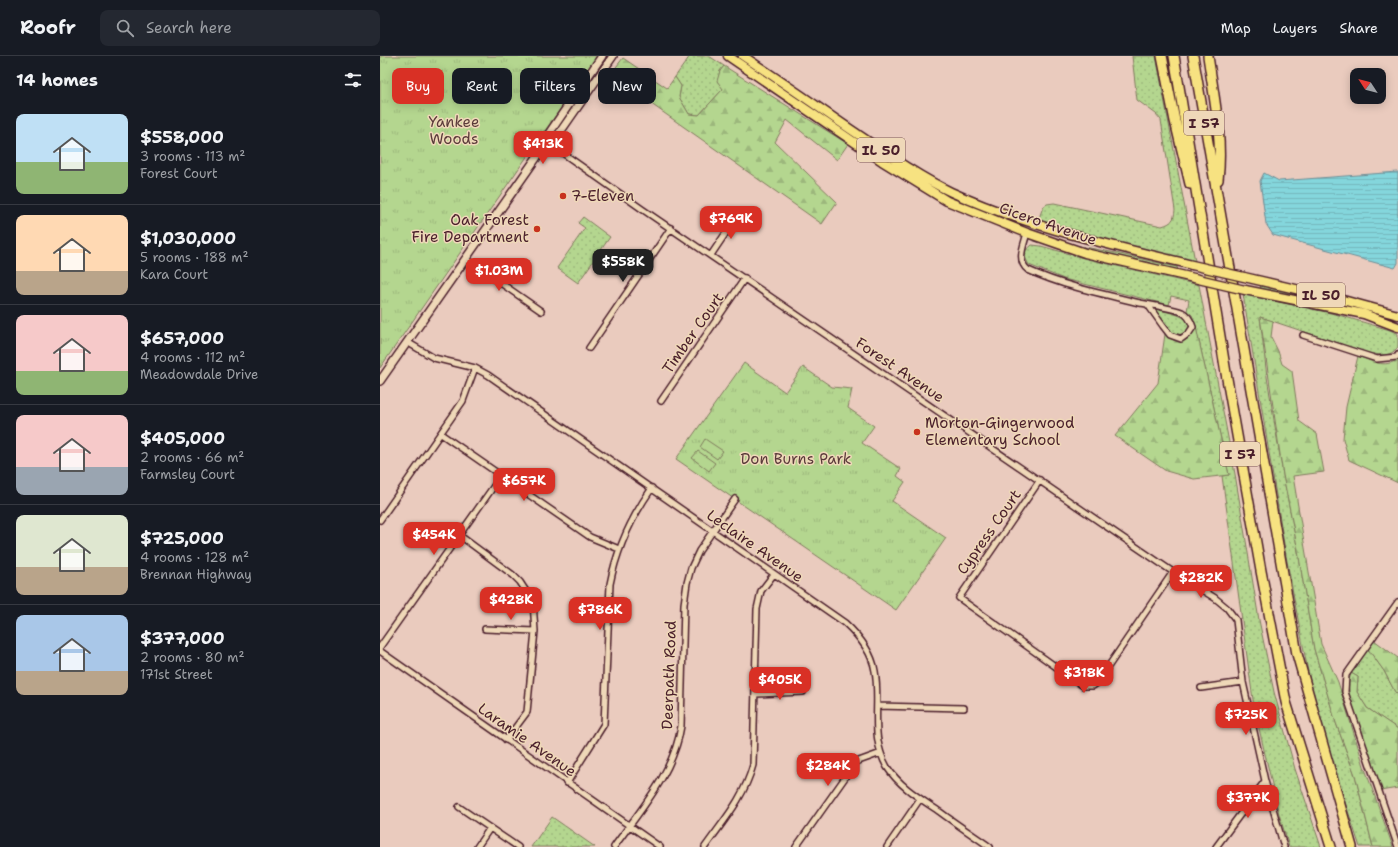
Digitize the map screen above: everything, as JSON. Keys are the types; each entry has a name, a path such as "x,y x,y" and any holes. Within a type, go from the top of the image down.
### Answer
{"highway":[{"path":"1162,56 1175,121 1207,258"},
{"name":"I 57","path":"1174,56 1226,373 1286,702 1331,847"},
{"name":"I 57","path":"1193,56 1297,654 1352,847"},
{"path":"1208,56 1216,108 1220,162 1217,189"}],"main road":[{"path":"380,380 547,142 548,135 602,56"},
{"path":"547,142 556,138 613,56"},
{"name":"Cicero Avenue","path":"728,56 882,161 947,201 1027,233 1085,253 1246,290 1364,314 1398,326"},
{"name":"Cicero Avenue","path":"743,56 913,171 951,192 1030,222 1107,244 1192,266 1398,314"},
{"path":"1027,233 1030,222"}],"street":[{"name":"Forest Avenue","path":"547,142 1173,572 1215,598 1227,608 1236,620 1243,682"},
{"path":"711,254 738,215"},
{"path":"589,348 671,228"},
{"path":"1027,233 1021,259 1024,266 1028,270 1066,284 1103,294 1148,304 1183,313 1190,320 1193,326 1189,333 1181,339 1170,335 1148,304"},
{"path":"466,259 541,311"},
{"name":"Timber Court","path":"661,401 745,278"},
{"path":"1303,335 1377,359 1397,358 1398,355"},
{"name":"Leclaire Avenue","path":"407,342 434,358 475,368 488,375 845,623 858,636 873,663 876,681 876,727 881,753 895,778 920,799 990,847"},
{"path":"380,520 441,434 466,395 475,368"},
{"path":"441,434 590,538 619,549"},
{"path":"380,647 502,476"},
{"name":"Cypress Court","path":"1040,480 959,598 1083,686 1093,686 1097,683 1173,572"},
{"path":"567,783 604,724 610,584 619,549 632,518 652,488"},
{"name":"Deerpath Road","path":"614,847 663,778 674,756 679,739 684,604 689,574 695,558 735,499"},
{"path":"459,535 513,575 520,582 533,602 535,631 527,712 506,740"},
{"path":"705,847 740,798 748,781 753,765 758,601 761,591 774,574"},
{"path":"1398,602 1346,675 1344,692 1398,847"},
{"path":"485,629 535,631"},
{"name":"Laramie Avenue","path":"380,651 660,847"},
{"path":"1201,688 1243,682 1265,780 1284,847"},
{"path":"756,694 803,692"},
{"path":"877,706 964,708"},
{"path":"796,847 856,762 881,753"},
{"path":"1216,847 1265,780"},
{"path":"887,847 920,799"},
{"path":"459,807 518,847"},
{"path":"477,847 490,828"}],"green space":[{"name":"Yankee Woods","path":"380,56 597,56 589,68 520,68 520,104 564,104 380,368"},
{"path":"690,56 709,56 724,66 720,71 723,89 699,115 689,114 679,97 681,86 675,77"},
{"path":"1132,56 1156,56 1195,261 1113,243 1042,223 1039,218 1043,207 1047,204 1054,203 1162,226 1168,224 1173,219 1175,210 1161,120 1156,114 1137,100"},
{"path":"623,58 638,68 615,68"},
{"path":"724,66 848,144 837,160 787,120 775,142 837,202 822,224 651,104 656,104 656,80 667,88 675,77 681,86 679,97 689,114 699,115 723,89 717,81 720,71"},
{"path":"583,217 610,237 578,283 557,268 585,228 578,223"},
{"path":"1032,245 1199,285 1235,474 1259,620 1274,692 1295,769 1321,847 1289,847 1279,814 1254,707 1222,476 1229,475 1195,323 1192,315 1187,311 1189,300 1171,296 1169,305 1064,279 1029,265 1025,257 1025,251"},
{"path":"1073,246 1177,267 1178,270"},
{"path":"1260,285 1364,310 1261,289"},
{"path":"1243,294 1335,314 1390,330 1398,334 1398,347 1391,353 1384,355 1368,353 1260,317 1267,377 1314,649 1336,723 1355,775 1373,847 1360,847 1341,790 1310,682 1286,556"},
{"path":"1155,309 1181,316 1189,323 1188,328 1183,334 1173,333 1163,323"},
{"path":"1260,317 1273,321 1271,337 1278,351 1282,364 1292,371 1299,421 1317,434 1324,472 1293,476 1321,644 1338,682 1364,766 1393,847 1373,847 1355,775 1336,723 1314,649 1298,551 1283,475"},
{"path":"1195,323 1229,475 1194,479 1166,471 1115,436 1158,383 1165,334 1172,339 1184,341 1192,334"},
{"path":"1358,356 1383,364 1393,362 1398,359 1398,483 1349,460 1343,439 1346,407"},
{"name":"Don Burns Park","path":"744,363 785,392 803,367 832,387 852,389 848,408 874,426 862,443 901,469 897,476 905,482 892,501 946,538 896,610 676,459"},
{"path":"705,439 723,451 717,459 700,447"},
{"path":"698,451 715,463 709,471 692,458"},
{"path":"1374,640 1398,658 1398,695 1384,671 1368,649"},
{"path":"1368,649 1384,671 1398,695 1398,729 1367,708 1357,692 1358,677 1351,673"},
{"path":"1351,673 1358,677 1357,692 1367,708 1398,729 1398,788 1380,791 1350,698 1348,684"},
{"path":"552,817 595,847 531,847"}],"water":[{"path":"1398,172 1398,263 1395,268 1273,235 1266,224 1260,181 1264,173 1279,181"}],"place":[{"name":"7-Eleven","path":"563,196"},
{"name":"Oak Forest Fire Department","path":"537,229"},
{"name":"Morton-Gingerwood Elementary School","path":"917,432"}]}
